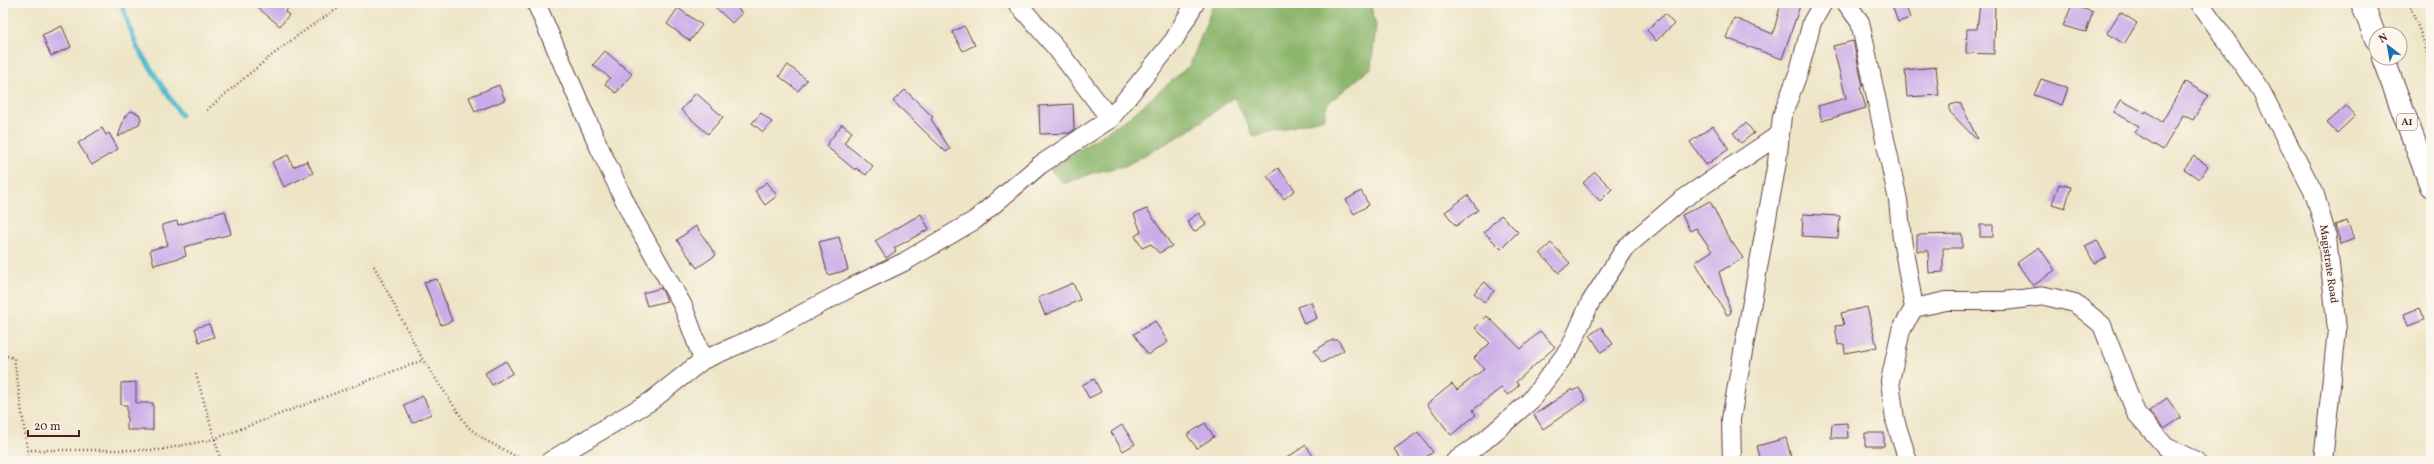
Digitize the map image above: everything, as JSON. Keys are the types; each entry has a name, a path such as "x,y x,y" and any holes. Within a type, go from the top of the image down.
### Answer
{"main road":[{"path":"2362,3 2371,26"},
{"name":"A1","path":"2386,66 2431,186"}],"street":[{"path":"536,3 599,147 633,218 683,306 703,360"},
{"path":"1017,3 1056,49 1110,118"},
{"path":"550,461 651,401 703,360 770,331 911,258 974,220 1040,165 1110,118 1174,40 1194,3"},
{"path":"1732,461 1731,419 1782,116 1799,71 1812,22 1823,3"},
{"path":"1846,3 1860,22 1898,200 1902,239 1914,308 1901,330 1890,381 1895,420 1908,461"},
{"name":"Magistrate Road","path":"2200,3 2261,91 2315,194 2327,237 2337,330 2323,461"},
{"path":"1455,461 1484,441 1530,401 1570,348 1590,303 1626,246 1680,201 1780,134"},
{"path":"1914,308 1946,301 2004,301 2045,296 2075,303 2102,325 2136,413 2166,447 2196,461"}],"path":[{"path":"207,110 253,70 315,22 347,3"},
{"path":"2409,3 2425,45 2431,71"},
{"path":"374,266 423,360 468,427 485,440 525,461"},
{"path":"3,355 14,358 28,461"},
{"path":"26,450 159,450 214,439 423,360"},
{"path":"196,374 214,439 222,461"}],"green space":[{"path":"1214,3 1377,3 1371,7 1376,25 1371,68 1327,104 1324,118 1254,137 1234,97 1190,130 1125,166 1095,172 1064,184 1050,169 1131,116 1190,65"}],"building":[{"path":"252,3 292,3 285,12 289,15 280,26"},
{"path":"711,3 732,3 742,13 732,23"},
{"path":"1781,3 1801,3 1782,59 1726,38 1734,18 1773,34"},
{"path":"1891,3 1905,3 1910,18 1898,22"},
{"path":"1980,3 1995,3 1994,54 1966,53 1967,29 1977,29"},
{"path":"2072,5 2093,12 2086,32 2063,26"},
{"path":"678,8 702,25 690,41 667,24"},
{"path":"2120,12 2137,23 2124,44 2107,33"},
{"path":"1665,14 1674,24 1656,41 1647,30"},
{"path":"62,26 71,47 51,56 42,35"},
{"path":"964,26 975,45 963,51 952,32"},
{"path":"1853,41 1863,86 1860,87 1866,108 1822,121 1818,106 1846,98 1833,46"},
{"path":"605,51 632,74 616,93 605,84 610,78 593,65"},
{"path":"788,65 807,80 798,91 779,76"},
{"path":"1936,67 1939,95 1907,97 1905,70"},
{"path":"2041,79 2068,88 2062,105 2034,95"},
{"path":"2185,82 2208,95 2193,120 2183,115 2163,150 2135,133 2139,126 2114,112 2121,100 2145,113 2146,111 2162,122"},
{"path":"499,85 505,100 475,112 469,97"},
{"path":"905,90 933,117 931,119 950,149 946,152 893,101"},
{"path":"696,93 723,117 708,134 681,110"},
{"path":"1958,103 1961,104 1977,138 1976,139 1950,112 1950,105"},
{"path":"1073,104 1074,130 1069,133 1040,134 1039,106"},
{"path":"2346,106 2355,116 2337,133 2327,123"},
{"path":"131,111 139,114 141,119 139,124 118,137 125,116"},
{"path":"761,113 772,122 763,132 752,123"},
{"path":"1746,123 1754,133 1741,143 1733,133"},
{"path":"842,124 852,132 844,143 873,166 866,175 856,168 855,170 826,146"},
{"path":"1713,126 1729,149 1706,165 1690,142"},
{"path":"102,128 106,135 109,133 118,149 92,165 78,143"},
{"path":"288,155 293,167 307,161 313,173 284,187 272,162"},
{"path":"2194,156 2208,166 2199,179 2184,169"},
{"path":"1278,168 1295,190 1284,199 1267,176"},
{"path":"1595,172 1612,189 1600,201 1583,183"},
{"path":"767,182 777,196 765,205 755,191"},
{"path":"2059,184 2071,187 2065,208 2052,204"},
{"path":"1361,191 1369,205 1354,214 1346,200"},
{"path":"1468,195 1478,210 1456,226 1445,212"},
{"path":"1710,201 1727,235 1743,258 1719,272 1731,313 1727,315 1695,262 1712,251 1696,228 1690,231 1682,215"},
{"path":"1147,209 1172,246 1159,253 1151,244 1142,248 1135,236 1141,232 1134,214"},
{"path":"225,211 231,234 184,247 186,256 154,265 150,250 168,245 162,225 177,221 178,225"},
{"path":"1199,213 1206,224 1194,232 1187,221"},
{"path":"921,214 929,229 894,248 896,251 886,258 875,241"},
{"path":"1803,214 1840,216 1838,238 1802,236"},
{"path":"1501,215 1518,232 1501,249 1484,232"},
{"path":"2347,221 2354,239 2341,244 2335,225"},
{"path":"1980,225 1993,225 1993,237 1980,237"},
{"path":"696,226 716,255 697,268 677,240"},
{"path":"1962,234 1962,248 1943,248 1943,272 1929,273 1928,251 1917,251 1917,235"},
{"path":"839,237 848,270 828,275 819,242"},
{"path":"2097,240 2106,257 2094,263 2085,246"},
{"path":"1551,243 1570,263 1559,273 1540,253"},
{"path":"2039,247 2055,270 2033,286 2017,263"},
{"path":"437,279 452,321 441,325 424,282"},
{"path":"1485,282 1494,291 1484,302 1474,293"},
{"path":"1073,283 1080,300 1045,315 1038,298"},
{"path":"661,288 667,301 647,306 643,293"},
{"path":"1311,302 1317,318 1304,324 1297,307"},
{"path":"1867,307 1877,347 1845,353 1844,344 1838,345 1835,326 1844,325 1841,313"},
{"path":"2419,308 2424,320 2408,326 2404,314"},
{"path":"1487,316 1521,349 1540,331 1555,347 1516,382 1519,385 1508,395 1501,388 1473,410 1476,415 1451,435 1427,404 1452,384 1457,390 1484,369 1474,358 1490,343 1475,328"},
{"path":"1155,321 1168,342 1148,355 1134,334"},
{"path":"209,324 214,337 199,342 195,328"},
{"path":"1601,327 1613,344 1601,352 1590,335"},
{"path":"1332,340 1338,340 1344,350 1322,363 1314,351"},
{"path":"506,361 513,373 492,385 485,373"},
{"path":"1094,379 1101,392 1089,398 1082,385"},
{"path":"136,382 136,403 153,403 153,430 127,430 127,405 121,405 121,383"},
{"path":"1579,388 1586,400 1543,429 1534,415 1572,389 1573,391"},
{"path":"423,396 431,414 412,423 404,405"},
{"path":"2167,398 2181,418 2164,429 2149,411"},
{"path":"1205,423 1214,437 1197,448 1187,435"},
{"path":"1847,423 1848,438 1831,438 1832,424"},
{"path":"1122,425 1135,444 1123,451 1111,432"},
{"path":"1418,432 1433,452 1421,461 1403,461 1394,449"},
{"path":"1865,433 1884,433 1884,446 1865,446"},
{"path":"1786,438 1792,461 1761,461 1757,446"},
{"path":"1306,445 1316,461 1282,461"}],"waterway":[{"path":"121,3 137,47 181,115"}]}
